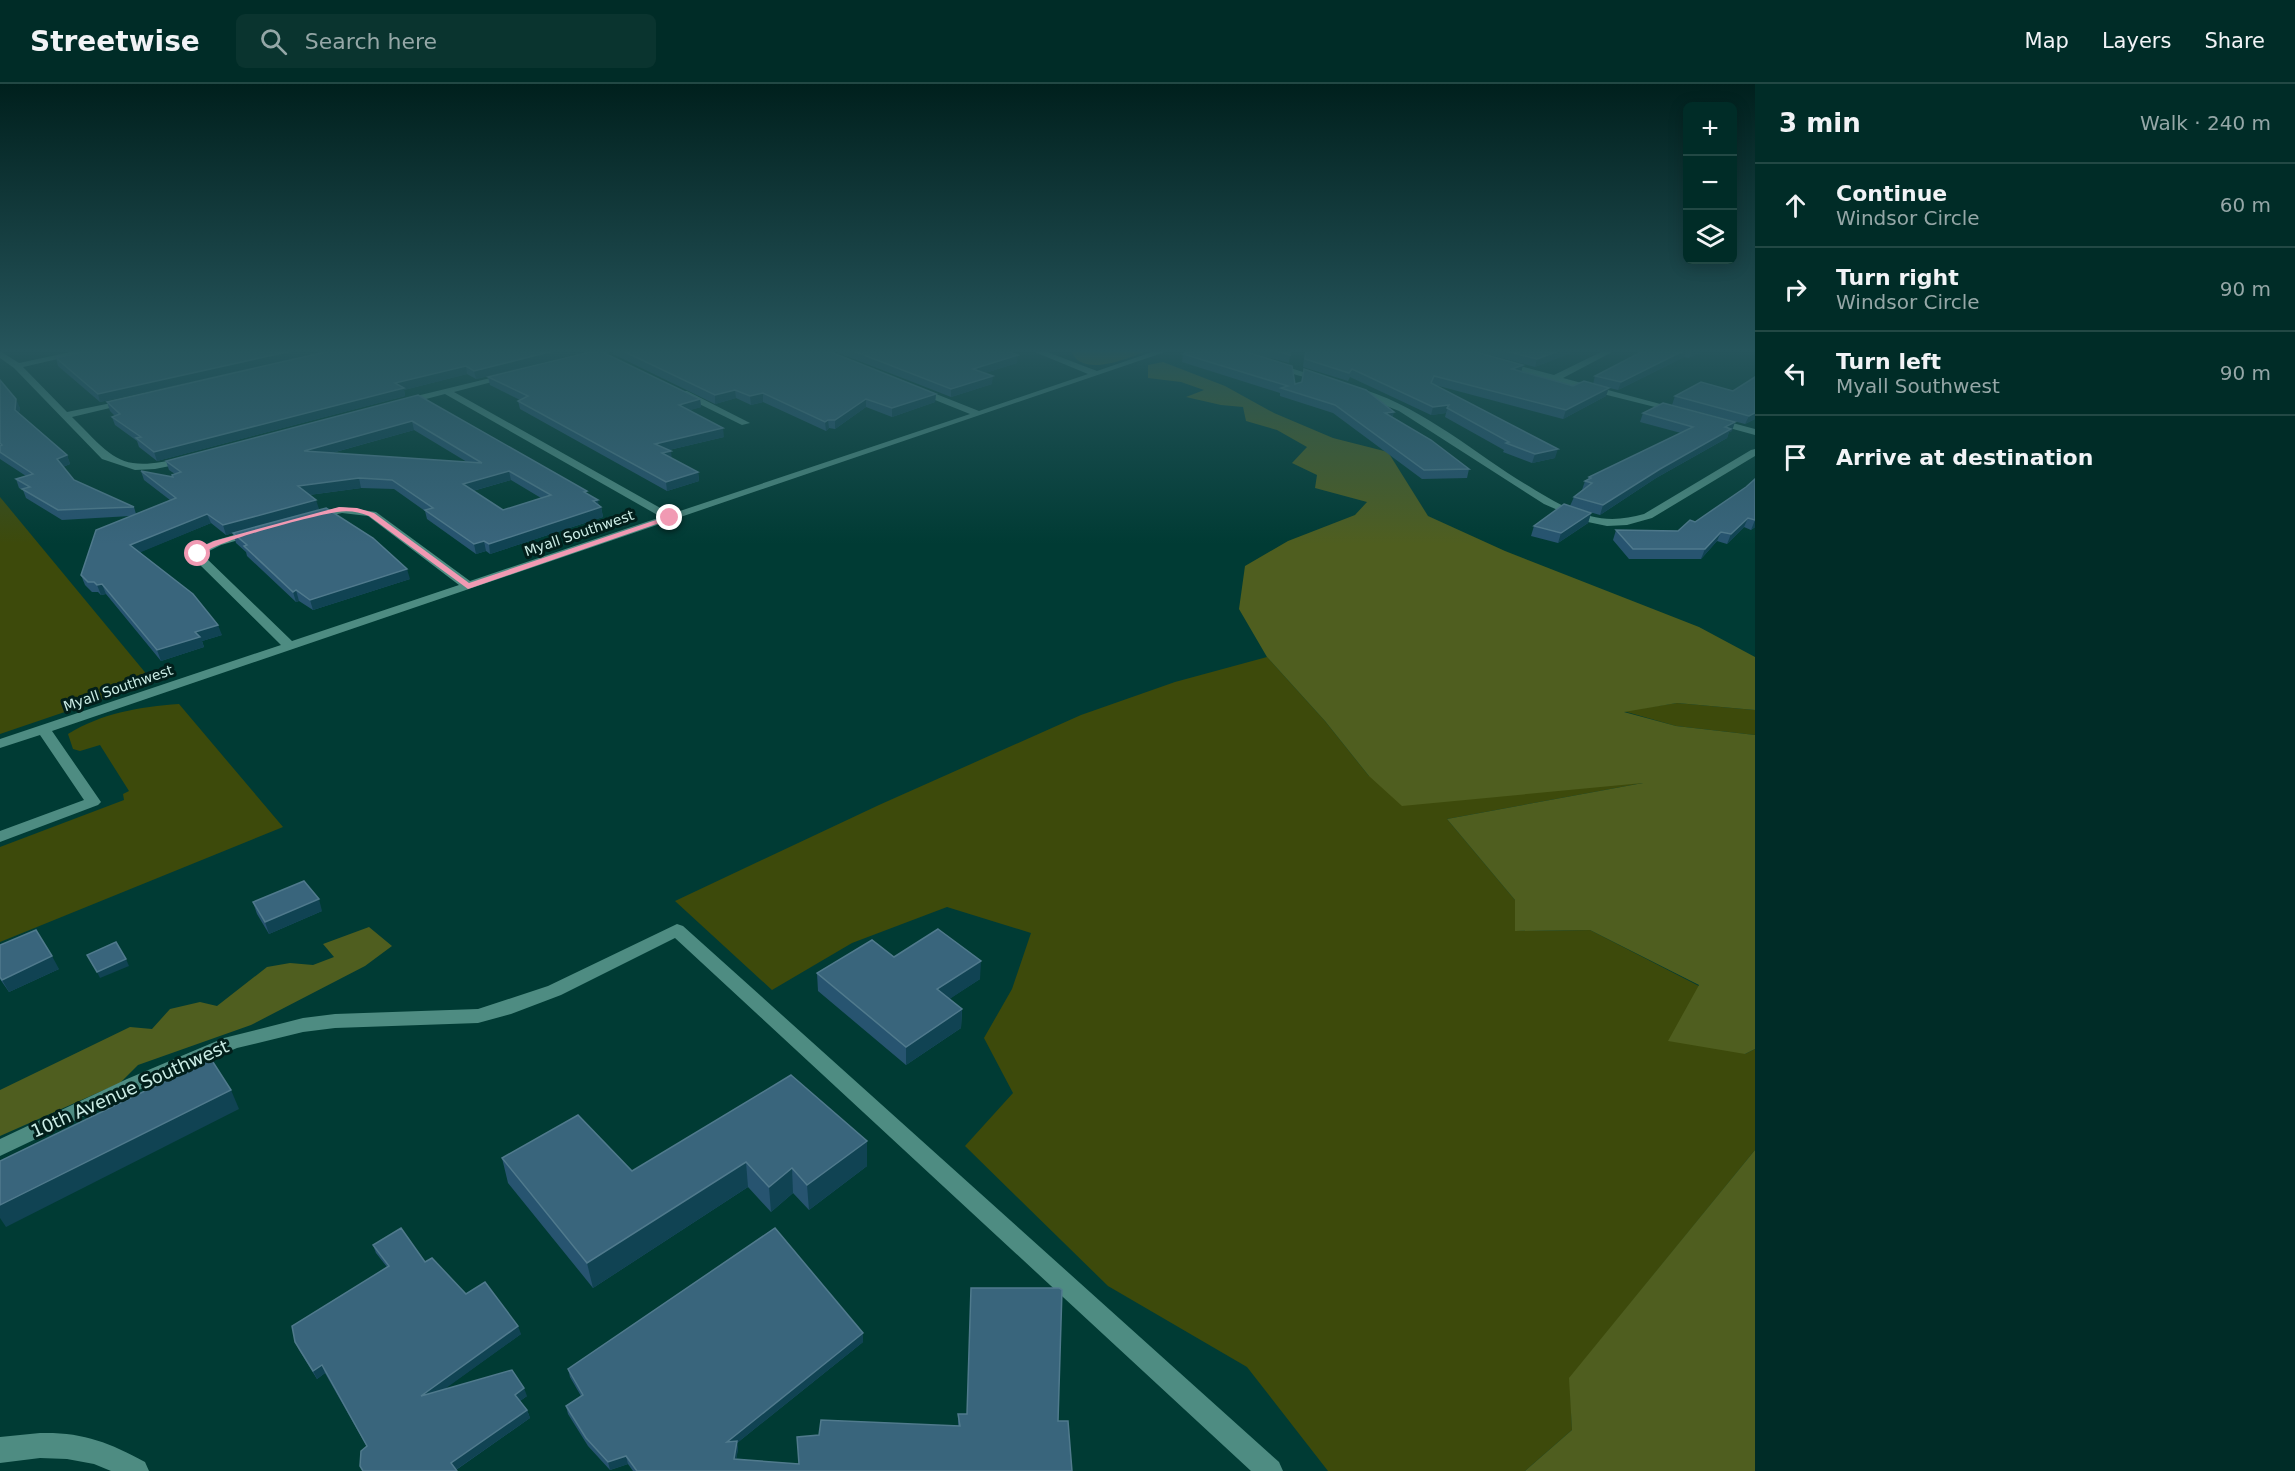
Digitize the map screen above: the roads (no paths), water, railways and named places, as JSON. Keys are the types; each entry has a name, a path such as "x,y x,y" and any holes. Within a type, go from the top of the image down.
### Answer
{"street":[{"path":"66,415 106,457 122,465 152,467 201,456"},
{"path":"488,415 670,518"},
{"path":"728,415 745,423"},
{"name":"Myall Southwest","path":"0,744 977,415"},
{"path":"1412,415 1548,503 1592,520 1622,523 1648,516 1755,452"},
{"path":"1699,417 1755,432"},
{"path":"300,519 339,510 357,510 372,514 468,586"},
{"path":"269,528 207,546 200,551 198,558 290,646"},
{"path":"0,837 93,802 43,729"},
{"name":"10th Avenue Southwest","path":"0,1148 134,1084 231,1043 303,1025 335,1021 478,1016 496,1012 563,986 677,930 1270,1471"},
{"path":"0,1450 22,1446 65,1446 106,1455 136,1471"}]}
